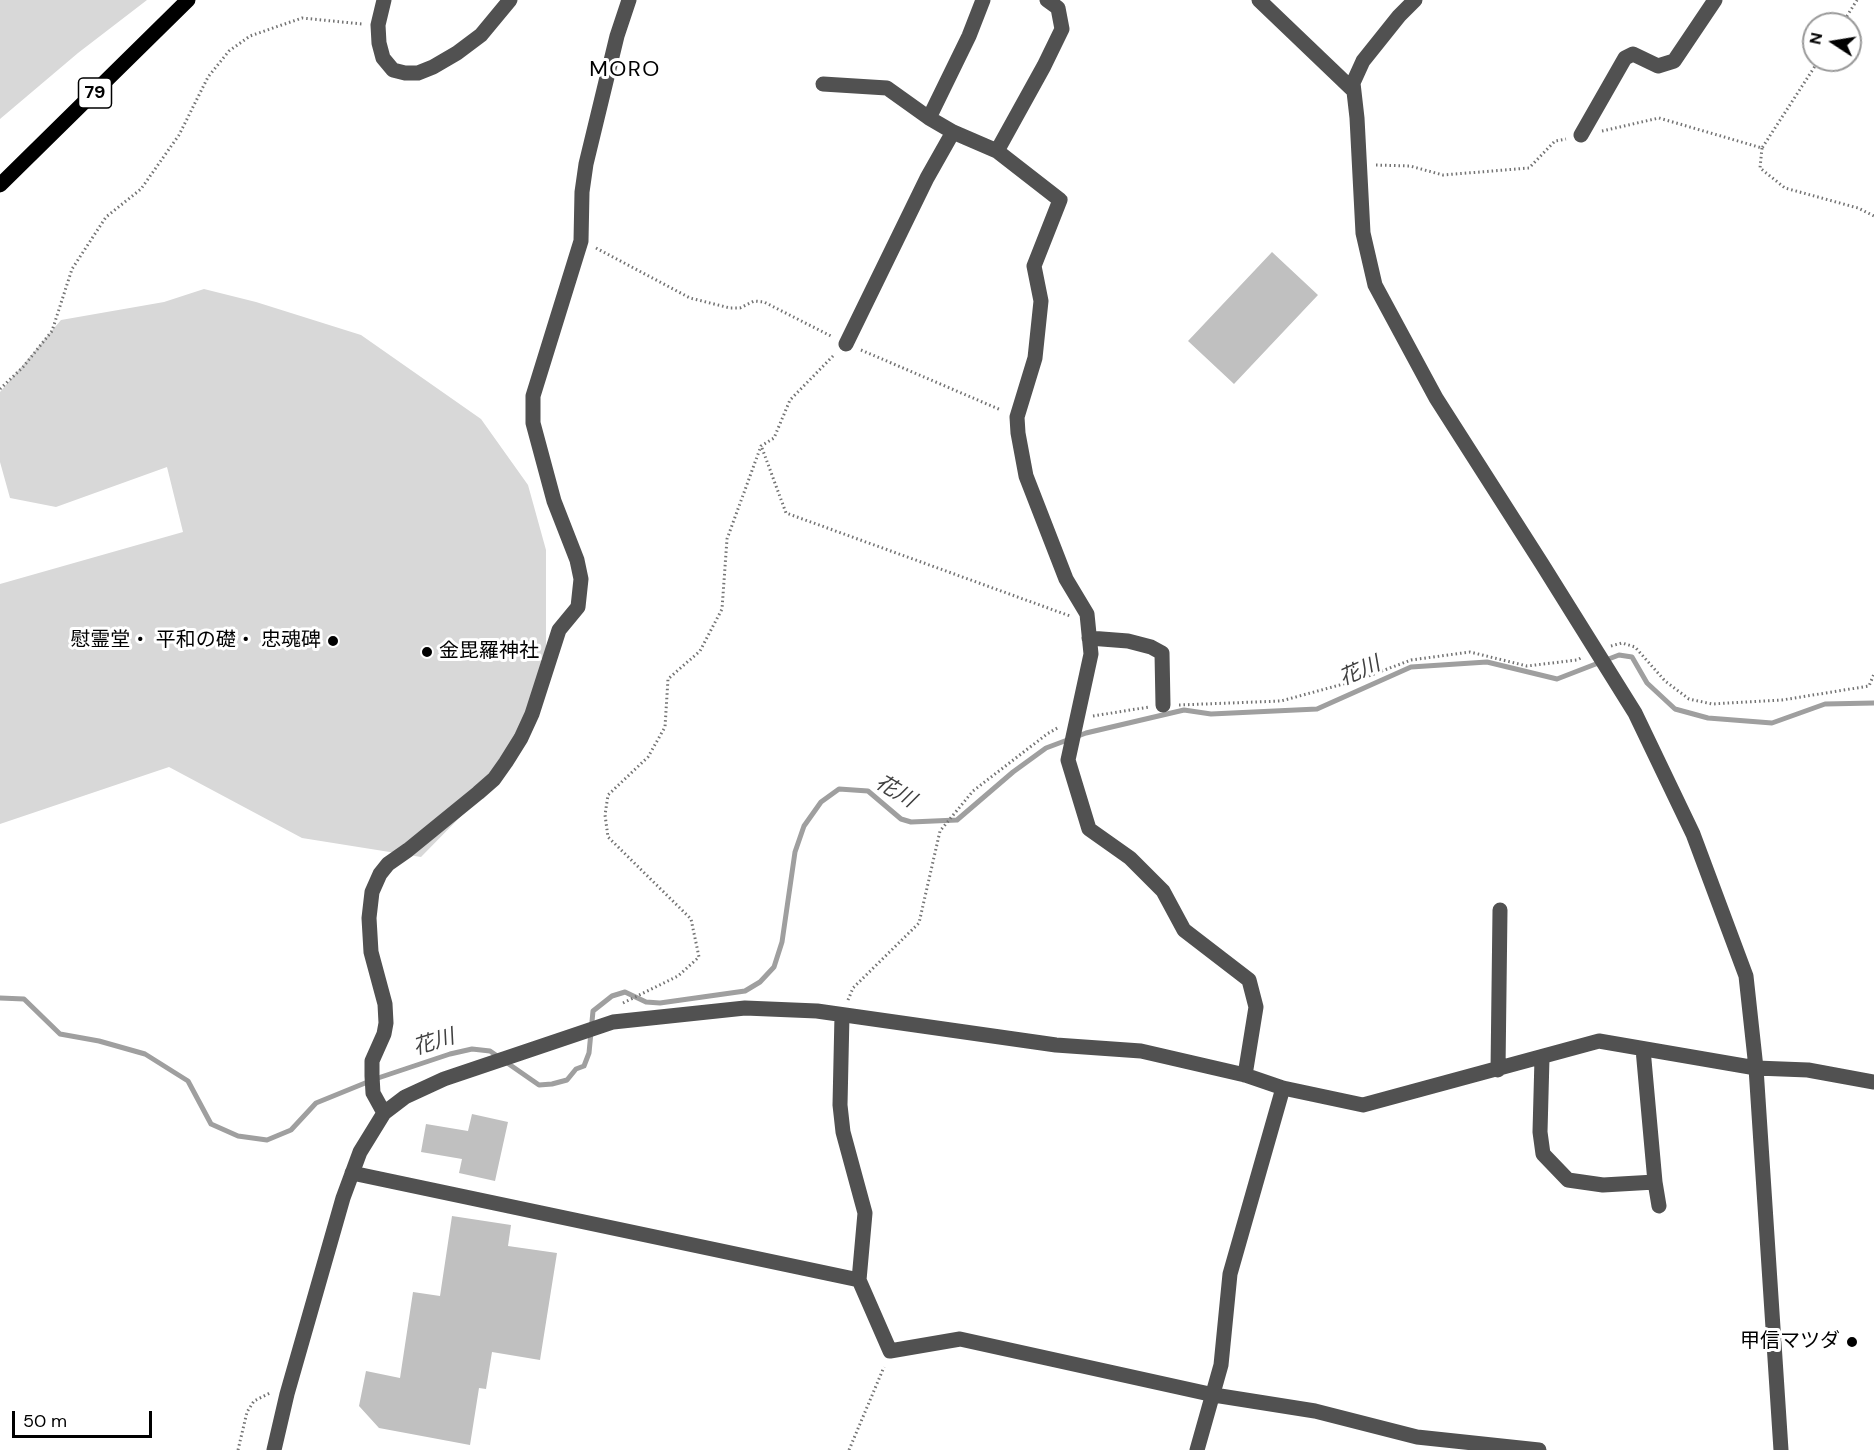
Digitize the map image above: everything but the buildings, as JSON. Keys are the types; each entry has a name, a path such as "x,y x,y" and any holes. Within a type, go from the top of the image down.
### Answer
{"main road":[{"name":"79","path":"0,184 188,0"}],"street":[{"path":"384,0 378,25 379,44 383,58 393,70 405,73 418,73 457,53 481,35 510,0"},
{"path":"384,1113 373,1093 372,1076 372,1061 384,1034 386,1023 385,1004 371,952 369,918 372,892 380,874 388,864 494,779 521,738 532,714 559,630 578,607 581,579 577,560 554,501 544,466 533,423 533,396 581,241 582,192 586,164 617,36 629,0"},
{"path":"929,118 969,36 983,0"},
{"path":"1415,0 1398,16 1363,62 1353,83 1363,233 1375,285 1436,398 1635,713 1693,834 1746,976 1756,1068 1781,1450"},
{"path":"1581,135 1625,58 1633,54 1658,66 1674,61 1715,0"},
{"path":"997,151 1062,29 1058,8 1053,1"},
{"path":"1266,3 1353,90"},
{"path":"823,84 886,88 953,132 997,151 1060,200 1034,266 1041,301 1035,358 1017,417 1026,476 1066,579 1087,614 1091,654 1068,760 1089,829 1130,858 1163,891 1184,930 1249,980 1256,1007 1245,1075"},
{"path":"846,344 927,178 953,132"},
{"path":"1088,630 1151,647 1162,653 1163,705"},
{"path":"1498,1070 1500,910"},
{"path":"274,1450 286,1394 334,1227 352,1173 368,1136 384,1113 405,1097 444,1079 613,1022 745,1008 818,1011 1056,1045 1141,1051 1245,1075 1283,1088 1364,1105 1599,1041 1756,1068 1808,1070 1874,1082"},
{"path":"842,1015 841,1114 846,1151 865,1213 859,1280 890,1351 960,1339 1214,1395 1315,1410 1417,1437 1539,1450"},
{"path":"1643,1049 1659,1206"},
{"path":"1542,1058 1540,1132 1543,1154 1568,1180 1603,1185 1655,1182"},
{"path":"1197,1450 1221,1365 1230,1274 1283,1088"},
{"path":"352,1173 859,1280"}],"path":[{"path":"0,390 23,367 52,331 72,269 106,217 141,189 179,135 208,77 229,51 250,36 303,18 378,25"},
{"path":"1811,72 1762,148 1760,168 1785,188 1858,208 1874,216"},
{"path":"1359,164 1410,166 1443,175 1529,168 1555,141 1659,118 1762,148"},
{"path":"581,241 690,298 730,308 764,302 846,344 1017,417"},
{"path":"615,1007 678,976 699,957 691,919 608,837 605,815 608,795 648,757 665,727 668,679 700,651 722,609 728,539 761,446 774,438 790,400 846,344"},
{"path":"761,446 786,513 1088,630"},
{"path":"842,1015 853,988 919,923 940,831 973,791 1047,734 1076,718 1163,705 1281,701 1358,680 1411,660 1470,652 1527,666 1577,660 1595,649 1622,643 1635,647 1665,681 1689,699 1712,704 1782,700 1869,686 1874,674"},
{"path":"849,1450 890,1351"},
{"path":"238,1450 247,1412 254,1401 269,1393 286,1394"}],"shaded area":[{"path":"0,0 147,0 78,53 0,119"},
{"path":"204,289 256,302 361,335 481,419 528,485 546,550 546,659 516,760 421,857 302,838 169,767 0,824 0,584 183,532 167,467 56,507 10,498 0,462 0,392 61,320 164,302"}],"waterway":[{"name":"花川","path":"0,998 24,999 60,1034 99,1041 145,1054 188,1081 211,1124 238,1136 267,1140 291,1130 316,1103 375,1079 472,1049 490,1051 539,1085 567,1080 576,1069 584,1066 589,1053 593,1011 612,996 625,992 646,1002 660,1003 745,991 760,982 774,967 782,942 795,852 804,826 821,802 839,789 868,791 901,819 911,822 957,820 1013,772 1046,748 1086,733 1184,710 1211,714 1317,709 1411,667 1487,662 1557,679 1619,655 1632,657 1647,683 1675,709 1708,718 1772,723 1825,704 1874,703"}],"place":[{"name":"慰霊堂・ 平和の礎・ 忠魂碑","path":"333,641"},
{"name":"金毘羅神社","path":"427,652"},
{"name":"甲信マツダ","path":"1852,1342"}],"district":[{"name":"MORO","path":"625,70"}]}
